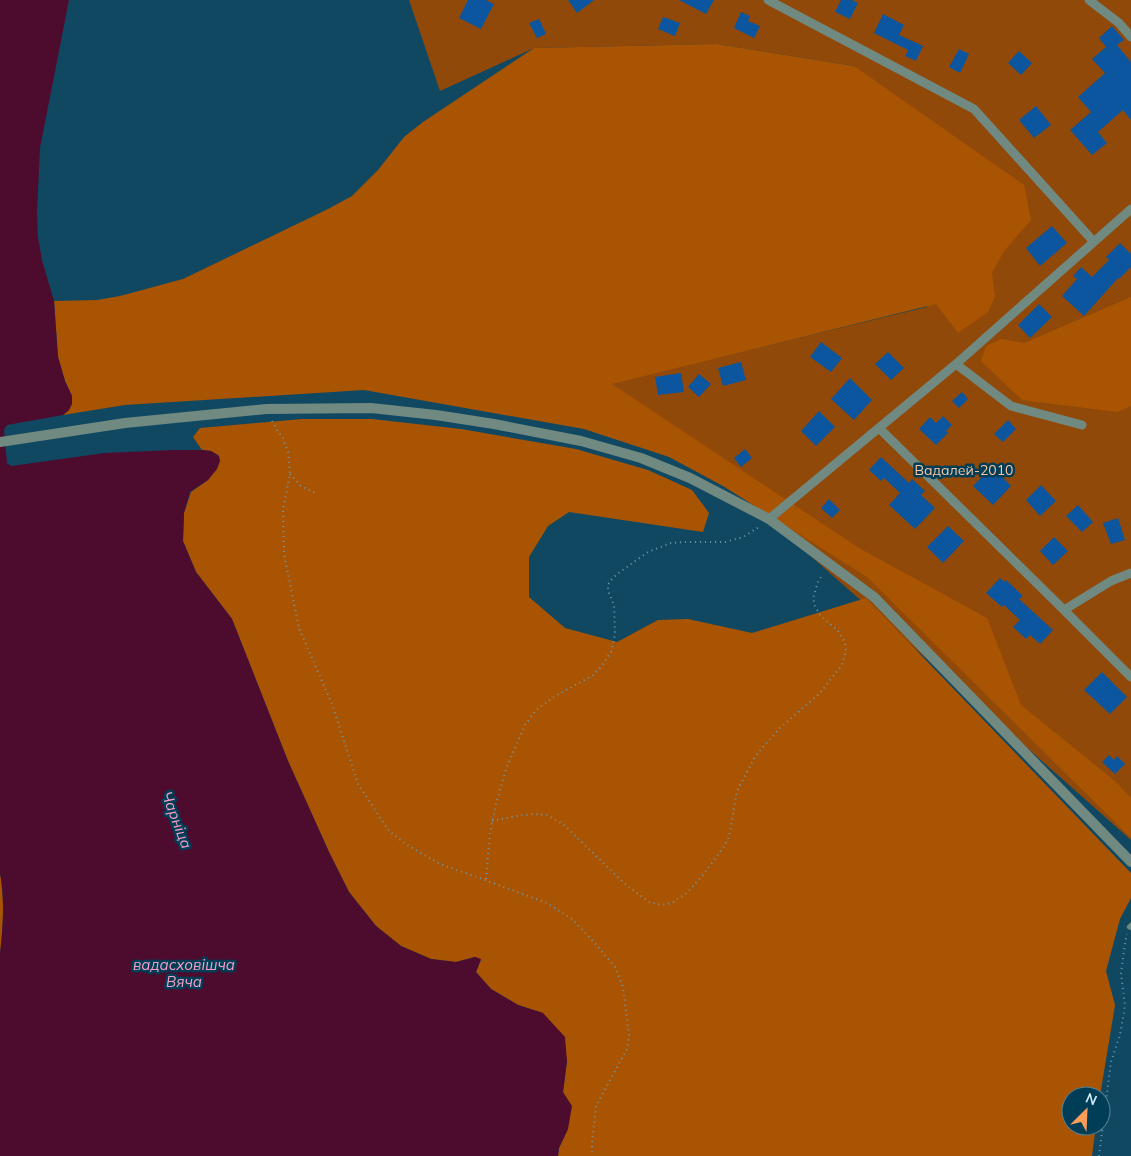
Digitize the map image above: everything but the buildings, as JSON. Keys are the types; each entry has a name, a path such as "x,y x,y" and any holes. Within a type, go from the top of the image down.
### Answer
{"street":[{"path":"768,0 974,109 1094,242"},
{"path":"1089,0 1119,24 1131,37"},
{"path":"769,520 956,364 1131,209"},
{"path":"956,364 1011,406 1082,425"},
{"path":"0,442 125,424 266,409 371,408 494,424 581,441 641,458 690,478 769,520 874,597 1131,862"},
{"path":"879,428 1131,677"},
{"path":"1064,610 1111,581 1131,573"}],"path":[{"path":"266,409 283,438 288,452 290,474 283,510 284,554 299,628 332,704 358,784 389,831 407,845 440,864 547,903 572,919 615,967 623,986 629,1035 627,1049 596,1106 592,1156"},
{"path":"290,474 301,486 315,493"},
{"path":"486,880 490,834 496,804 506,769 525,725 536,710 554,696 592,676 601,667 610,652 615,634 614,605 608,591 610,581 648,552 671,543 725,542 744,537 769,520"},
{"path":"492,821 534,814 547,816 563,824 624,883 649,902 661,905 672,903 688,892 724,848 729,837 737,791 756,755 780,728 820,693 842,665 846,651 845,642 838,631 820,615 813,598 818,582 829,563"},
{"path":"1099,1156 1111,1062 1120,1035 1125,1006 1121,974 1125,943 1130,927"}],"green space":[{"name":"Вадалей-2010","path":"409,0 1131,0 1131,840 769,519 611,383 927,307 854,66 717,44 534,48 440,91"}],"shaded area":[{"path":"717,44 854,66 1024,185 1031,220 1004,251 992,273 995,297 988,312 958,333 936,304 612,384 859,548 987,618 1021,705 1115,781 1131,798 1131,838 867,577 723,486 669,457 584,429 364,390 125,405 63,415 69,410 72,396 65,381 58,357 54,301 97,300 120,296 183,279 328,209 352,196 378,170 404,137 423,122 534,48"},
{"path":"1131,297 1131,406 1117,412 1022,400 981,361 986,346 1001,339 1024,343"},
{"path":"302,419 372,419 461,429 576,449 648,470 692,490 709,513 703,532 569,512 548,526 529,557 529,597 565,628 617,642 658,620 688,619 752,633 866,598 1131,873 1131,898 1120,919 1106,971 1115,1005 1102,1086 1061,1086 1061,1136 1095,1136 1092,1156 558,1156 559,1148 568,1129 563,1092 567,1061 543,1013 518,1005 491,989 476,972 481,960 475,957 456,962 431,959 401,946 376,926 349,892 329,852 288,761 232,619 196,572 183,541 184,513 191,492 208,480 220,461 218,455 211,451 202,450 193,437 200,428"},
{"path":"0,873 3,893 3,914 0,954"}],"water":[{"name":"вадасховішча Вяча","path":"0,0 69,0 40,148 37,212 38,237 42,260 54,301 58,357 65,381 72,396 72,404 63,415 7,425 4,430 7,463 11,466 105,453 173,450 211,451 219,456 220,461 217,469 208,480 190,492 184,513 183,541 196,572 232,619 288,761 329,852 349,892 376,926 401,946 431,959 456,962 475,957 481,959 476,972 491,989 518,1005 543,1013 565,1037 567,1061 563,1092 572,1106 568,1129 559,1148 558,1156 0,1156 0,954 3,893 0,873"}],"water label":[{"name":"Чарніца","path":"177,820"}]}
